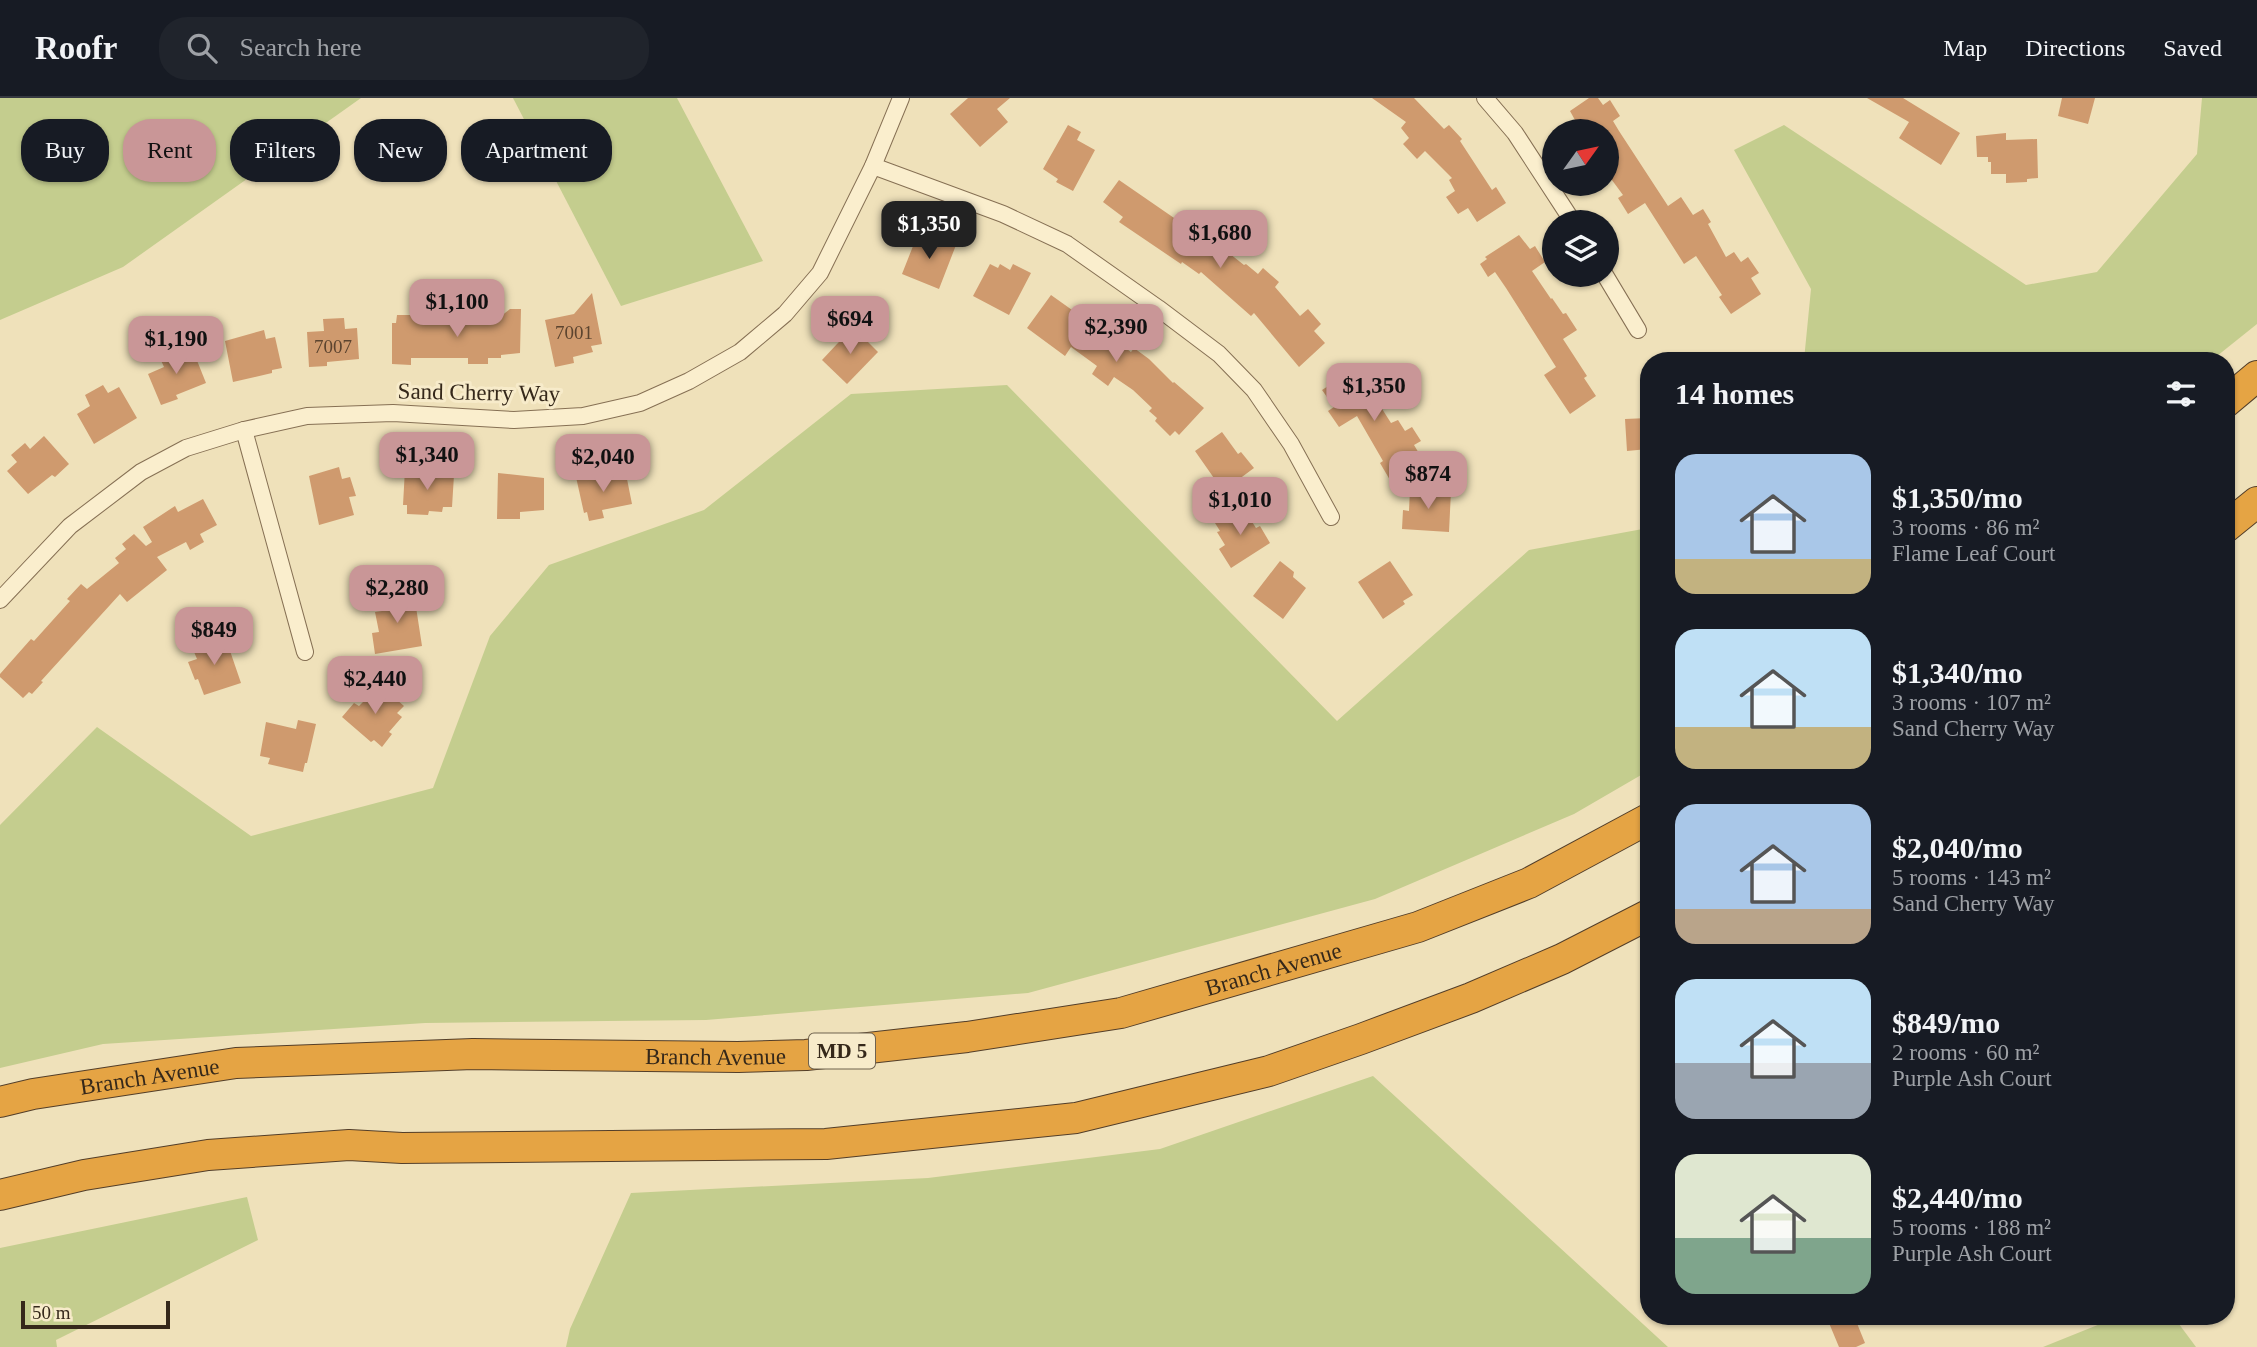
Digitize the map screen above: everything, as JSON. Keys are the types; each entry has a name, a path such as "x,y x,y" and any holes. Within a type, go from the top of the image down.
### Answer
{"highway":[{"path":"2235,394 2257,376"},
{"path":"2235,520 2257,502"},
{"name":"Branch Avenue","path":"0,1102 47,1091 236,1063 473,1054 738,1057 806,1055 967,1037 1121,1013 1418,927 1529,883 1640,823"},
{"path":"0,1195 84,1175 208,1155 349,1145 402,1147 826,1144 1076,1118 1269,1071 1361,1039 1471,998 1562,959 1640,919"}],"street":[{"name":"Sand Cherry Way","path":"0,600 69,526 141,472 186,448 244,430 307,416 393,413 514,420 583,416 640,403 689,381 740,352 785,314 820,273 873,166 901,98"},
{"path":"1485,98 1515,133 1565,210"},
{"path":"873,166 1003,214 1067,244 1158,307 1219,354 1254,390 1291,444 1331,517"},
{"path":"1612,287 1639,330"},
{"path":"244,430 305,652"}],"green space":[{"path":"0,98 361,98 331,119 230,119 230,182 243,182 123,267 0,320"},
{"path":"513,98 677,98 763,261 621,306 557,182 612,182 612,119 524,119"},
{"path":"2202,98 2257,98 2257,324 2222,352 1805,352 1811,289 1734,150 1784,125 2026,285 2097,272 2197,154"},
{"path":"1007,385 1337,721 1529,550 1640,529 1640,776 1574,814 1375,899 1028,993 706,1020 425,1023 103,1044 0,1068 0,825 97,727 251,836 433,788 490,636 549,565 704,510 851,394"},
{"path":"1373,1076 1640,1321 1640,1325 1644,1325 1668,1347 566,1347 570,1329 631,1193 928,1178 1160,1149"},
{"path":"247,1197 258,1240 56,1340 57,1347 0,1347 0,1248"},
{"path":"2098,1325 2180,1325 2196,1347 2043,1347"}],"building":[{"path":"968,98 1010,98 997,109 1008,122 980,147 950,114"},
{"path":"1372,98 1414,98 1444,129 1449,125 1462,139 1460,141 1492,190 1496,187 1506,203 1477,222 1468,208 1458,214 1446,197 1455,191 1449,180 1452,178 1425,151 1417,159 1403,144 1409,138 1401,128 1406,122"},
{"path":"1589,98 1598,98 1603,105 1610,100 1620,116 1616,119 1574,119 1570,111"},
{"path":"1867,98 1903,98 1960,133 1941,165 1899,138 1909,122"},
{"path":"2062,98 2095,98 2088,124 2058,116"},
{"path":"1068,125 1081,132 1077,140 1095,150 1073,191 1056,182 1058,179 1043,169"},
{"path":"1619,130 1668,206 1681,197 1693,215 1703,209 1726,257 1734,252 1741,262 1748,257 1759,273 1751,278 1761,294 1731,314 1719,297 1722,295 1696,256 1684,264 1645,203 1628,214 1618,198 1623,195 1619,190"},
{"path":"2006,133 2006,140 2037,139 2038,178 2027,179 2027,182 2006,183 2006,174 1991,174 1988,157 1977,157 1976,136"},
{"path":"1119,180 1177,220 1181,215 1258,274 1263,268 1279,282 1275,287 1300,316 1308,309 1321,324 1314,331 1325,343 1299,367 1254,313 1251,316 1201,272 1199,274 1182,262 1181,264 1119,222 1123,217 1103,202"},
{"path":"1519,235 1530,249 1535,246 1542,257 1542,264 1532,271 1577,330 1563,339 1587,376 1584,378 1596,396 1570,414 1544,375 1556,367 1495,272 1488,277 1480,264 1487,259 1485,257"},
{"path":"917,236 936,244 939,238 956,245 939,289 902,274"},
{"path":"990,264 998,268 1000,264 1010,270 1013,264 1031,273 1009,315 973,296"},
{"path":"592,293 602,344 591,346 593,352 573,357 574,363 555,367 545,320 574,314"},
{"path":"1051,295 1131,352 1134,348 1149,359 1204,408 1179,435 1175,431 1170,436 1155,421 1157,418 1149,411 1152,408 1133,390 1114,377 1108,386 1092,374 1097,366 1071,347 1065,356 1027,328"},
{"path":"510,309 521,309 520,353 488,358 488,364 468,364 468,358 411,358 411,365 392,364 392,323 396,323 397,315 415,315 415,320 432,320 432,325 469,325 469,316 500,317"},
{"path":"344,318 345,329 357,328 359,359 309,367 307,332 324,331 323,319"},
{"path":"853,327 878,352 847,384 822,360"},
{"path":"264,330 266,339 275,337 282,368 233,382 225,341"},
{"path":"179,348 183,358 194,353 206,383 176,395 178,399 161,405 148,374 164,367 159,356"},
{"path":"1356,368 1391,423 1398,420 1405,431 1412,427 1421,441 1414,445 1423,460 1390,480 1380,463 1383,461 1357,416 1339,427 1328,411 1334,407 1322,390"},
{"path":"103,385 108,393 119,387 137,418 94,444 77,414 90,406 85,395"},
{"path":"1640,418 1640,450 1627,451 1625,419"},
{"path":"1222,432 1238,454 1241,452 1254,468 1223,491 1195,451"},
{"path":"44,436 69,464 55,477 52,475 28,494 7,471 17,462 11,455 25,443 30,449"},
{"path":"339,467 342,479 350,477 356,496 349,497 354,515 319,525 309,476"},
{"path":"405,469 454,475 452,507 443,507 442,512 429,511 428,515 407,514 407,505 403,505"},
{"path":"498,473 544,478 544,510 520,512 520,519 497,519"},
{"path":"595,473 596,480 626,474 632,504 602,510 604,518 589,521 587,512 584,513 576,477"},
{"path":"1410,489 1451,491 1449,532 1402,529 1403,510 1409,511"},
{"path":"203,499 217,525 200,534 204,542 190,550 186,542 157,557 167,570 127,602 120,594 32,694 29,692 23,698 0,677 31,639 34,641 70,601 67,599 81,584 87,589 119,563 115,558 126,549 122,544 134,534 146,546 152,542 143,527 175,506 178,512"},
{"path":"1242,506 1256,528 1260,526 1270,543 1231,568 1219,549 1225,545 1215,523"},
{"path":"1280,561 1294,572 1293,577 1306,588 1283,619 1253,596"},
{"path":"1390,561 1413,595 1383,619 1358,582"},
{"path":"414,594 422,646 375,654 372,633 379,632 375,612 382,611 380,600"},
{"path":"222,637 225,646 228,645 241,683 204,695 188,662 197,659 192,647"},
{"path":"380,685 404,706 397,713 402,717 389,732 392,734 382,747 374,740 371,742 342,717 354,703 359,706"},
{"path":"298,720 316,724 303,772 268,764 270,758 260,756 266,722 296,729"},
{"path":"1830,1325 1858,1325 1865,1343 1856,1347 1839,1347"}]}
